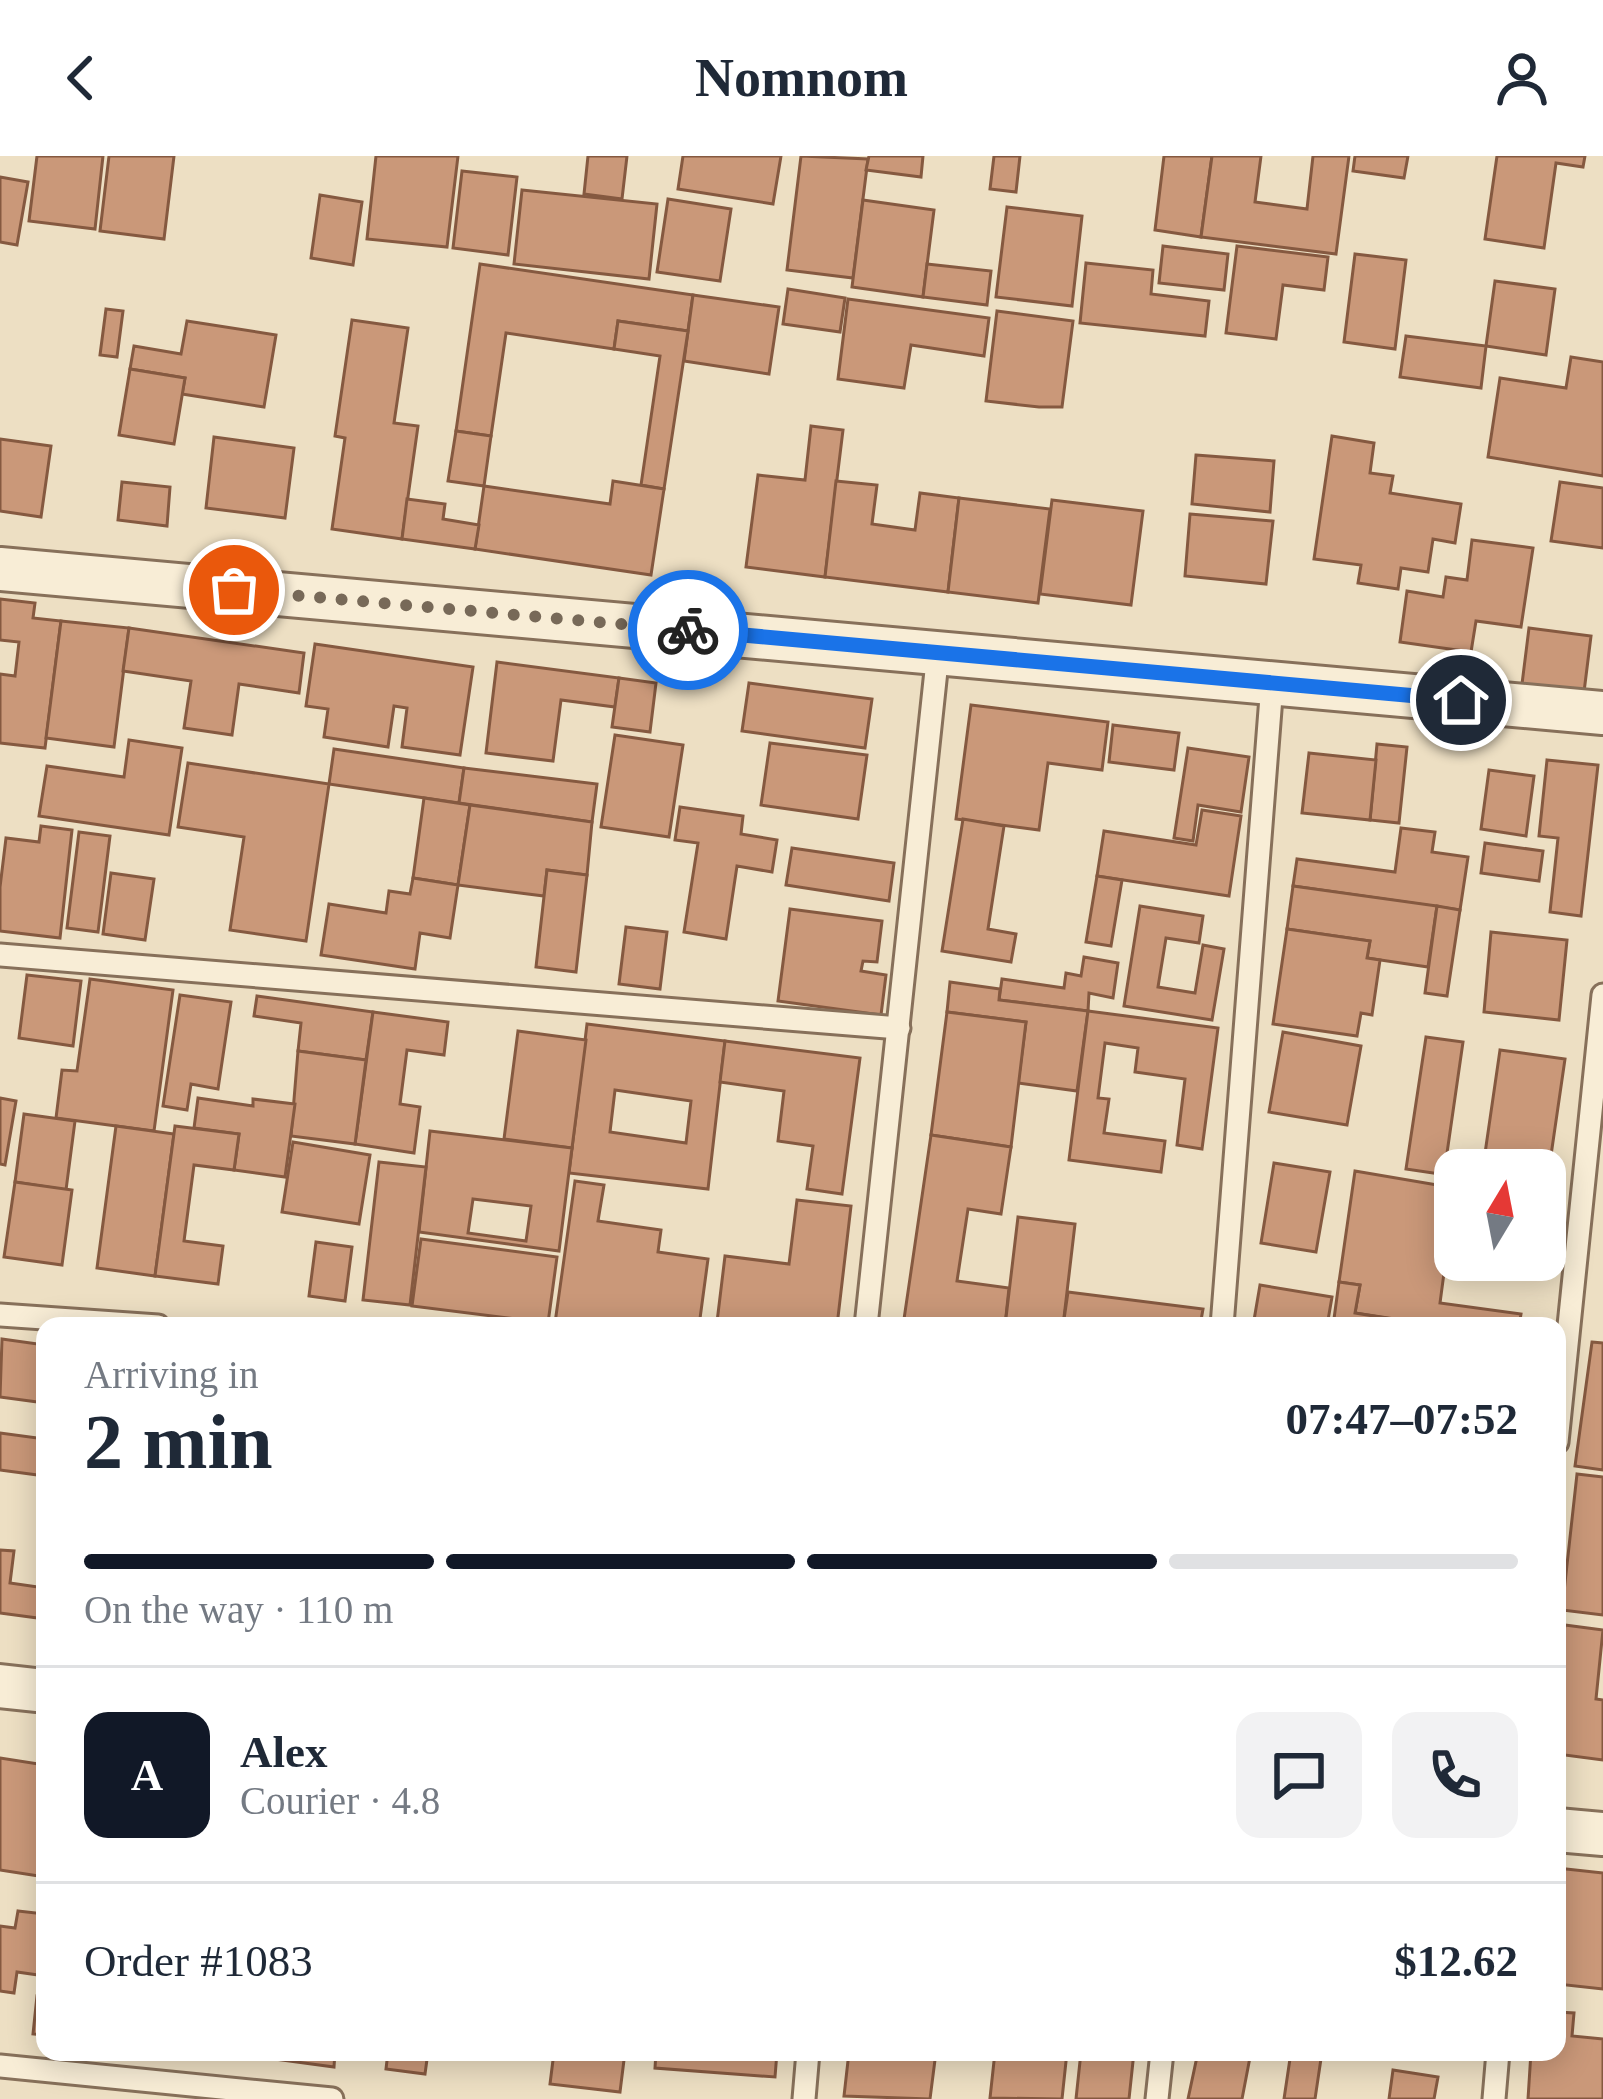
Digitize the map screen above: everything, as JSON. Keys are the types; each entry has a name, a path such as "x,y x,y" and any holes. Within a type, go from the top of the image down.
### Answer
{"street":[{"path":"0,569 1603,713"},
{"path":"0,1686 36,1689"},
{"path":"1566,1831 1603,1834"}],"lane":[{"path":"867,1317 938,652"},
{"path":"1223,1317 1272,684"},
{"path":"0,955 898,1028"},
{"path":"1566,1355 1603,995"},
{"path":"0,1315 36,1318"},
{"path":"804,2099 807,2061"},
{"path":"1157,2099 1161,2061"},
{"path":"1494,2099 1497,2061"},
{"path":"0,2066 332,2099"}],"building":[{"path":"37,156 103,156 95,229 29,221"},
{"path":"109,156 174,156 164,239 100,231"},
{"path":"376,156 458,156 447,247 367,239"},
{"path":"588,156 627,156 622,199 584,194"},
{"path":"683,156 781,156 773,204 678,189"},
{"path":"801,156 868,159 853,278 787,270"},
{"path":"869,156 923,156 921,177 866,170"},
{"path":"994,156 1020,156 1016,192 990,189"},
{"path":"1164,156 1212,156 1201,237 1155,230"},
{"path":"1212,156 1261,156 1255,202 1307,209 1313,156 1349,156 1336,254 1201,237"},
{"path":"1355,156 1408,156 1404,178 1353,171"},
{"path":"1497,156 1585,156 1583,167 1556,163 1544,248 1485,239"},
{"path":"462,171 517,177 508,255 453,248"},
{"path":"0,177 28,182 17,245 0,242"},
{"path":"522,190 657,204 649,279 514,264"},
{"path":"320,195 362,202 353,265 311,258"},
{"path":"668,199 731,209 720,281 657,272"},
{"path":"863,200 934,210 923,297 852,287"},
{"path":"1007,207 1082,216 1072,306 996,297"},
{"path":"1163,246 1228,254 1224,290 1159,283"},
{"path":"1237,246 1328,257 1324,290 1283,285 1276,339 1226,333"},
{"path":"1355,254 1406,260 1395,349 1344,342"},
{"path":"1086,263 1153,270 1151,294 1209,301 1205,336 1080,323"},
{"path":"480,264 693,295 688,331 618,321 614,349 506,333 491,436 456,431"},
{"path":"927,264 991,271 987,305 923,297"},
{"path":"1495,281 1555,289 1546,355 1486,346"},
{"path":"788,289 845,298 840,332 783,324"},
{"path":"693,295 779,307 769,374 684,361"},
{"path":"848,299 989,318 984,356 911,345 904,388 838,379"},
{"path":"106,309 123,311 117,357 100,355"},
{"path":"997,311 1073,321 1062,407 986,401"},
{"path":"352,320 408,328 394,423 418,426 402,539 332,529 345,438 335,436"},
{"path":"187,321 276,335 264,407 182,394 185,378 130,369 134,346 181,354"},
{"path":"618,321 688,331 664,489 641,485 660,356 614,349"},
{"path":"1406,336 1486,346 1481,388 1400,377"},
{"path":"1571,357 1603,362 1603,476 1488,457 1500,378 1566,388"},
{"path":"130,369 185,378 174,444 119,435"},
{"path":"811,426 843,430 825,577 746,567 758,475 805,480"},
{"path":"456,431 491,436 484,486 448,481"},
{"path":"1332,436 1374,443 1370,473 1393,476 1390,493 1461,504 1455,543 1433,539 1428,572 1401,568 1398,589 1358,583 1361,565 1314,559"},
{"path":"214,437 294,448 285,518 206,508"},
{"path":"0,439 51,446 41,517 0,511"},
{"path":"1196,455 1274,461 1270,512 1192,504"},
{"path":"613,481 664,489 651,575 475,549 484,486 610,504"},
{"path":"836,481 877,485 872,524 915,530 920,493 959,498 948,592 825,577"},
{"path":"122,482 170,487 167,526 118,520"},
{"path":"1560,482 1603,488 1603,548 1551,541"},
{"path":"959,498 1050,509 1038,603 948,592"},
{"path":"407,499 445,504 443,519 479,525 475,549 402,539"},
{"path":"1052,500 1143,511 1131,605 1040,594"},
{"path":"1190,514 1273,521 1266,584 1185,576"},
{"path":"1472,540 1533,548 1521,627 1476,621 1471,652 1400,642 1407,591 1443,597 1446,577 1467,580"},
{"path":"0,599 35,603 33,618 61,621 45,748 0,743 0,674 15,676 19,642 0,640"},
{"path":"61,621 129,628 114,747 46,738"},
{"path":"129,628 304,653 299,693 239,684 232,735 184,728 191,681 123,671"},
{"path":"1529,628 1591,636 1584,692 1522,684"},
{"path":"315,644 473,667 460,755 402,747 407,708 394,706 388,747 324,737 328,709 306,706"},
{"path":"497,662 619,678 615,707 561,700 553,761 486,753"},
{"path":"619,678 656,683 650,732 612,727"},
{"path":"749,683 872,699 865,748 742,731"},
{"path":"971,705 1108,722 1102,770 1048,763 1039,830 956,819"},
{"path":"1113,725 1179,733 1174,770 1109,762"},
{"path":"615,735 683,745 669,837 601,827"},
{"path":"129,740 182,748 169,835 39,816 47,766 124,777"},
{"path":"770,743 867,755 858,819 761,805"},
{"path":"1377,744 1407,747 1399,823 1370,820"},
{"path":"1188,748 1249,757 1241,812 1198,805 1193,841 1174,838"},
{"path":"334,749 464,768 459,803 329,784"},
{"path":"1309,753 1376,760 1370,820 1302,813"},
{"path":"1547,760 1598,765 1581,916 1550,912 1558,838 1539,836"},
{"path":"188,763 329,784 306,941 230,930 244,837 178,827"},
{"path":"464,768 597,784 592,822 459,803"},
{"path":"1489,770 1534,776 1526,836 1481,829"},
{"path":"424,798 470,805 458,885 413,878"},
{"path":"470,805 592,822 587,875 547,870 544,896 458,885"},
{"path":"680,807 743,816 741,834 777,840 772,872 737,866 726,939 684,932 698,843 675,840"},
{"path":"1202,810 1241,816 1229,896 1097,876 1104,831 1196,845"},
{"path":"963,819 1004,826 988,929 1016,934 1011,962 942,951"},
{"path":"41,826 72,830 60,938 0,931 6,838 39,842"},
{"path":"1401,828 1435,832 1432,852 1468,857 1460,910 1293,886 1297,859 1395,872"},
{"path":"79,832 110,836 98,932 67,928"},
{"path":"1485,843 1543,851 1539,881 1481,873"},
{"path":"792,848 894,863 889,901 786,885"},
{"path":"547,870 587,875 576,972 536,967"},
{"path":"111,873 154,879 145,940 103,934"},
{"path":"1097,876 1122,880 1111,946 1086,942"},
{"path":"413,878 458,885 450,938 420,933 415,969 321,955 329,904 386,913 389,891 410,894"},
{"path":"1293,886 1437,906 1428,967 1367,958 1370,941 1287,929"},
{"path":"1140,906 1203,916 1199,943 1166,938 1158,987 1195,993 1203,945 1224,949 1212,1020 1124,1006"},
{"path":"1437,906 1460,910 1447,996 1425,993"},
{"path":"790,909 882,921 877,962 863,961 861,971 886,975 881,1015 778,1001"},
{"path":"626,927 667,932 660,989 619,984"},
{"path":"1287,929 1370,941 1367,958 1380,960 1372,1015 1361,1013 1357,1036 1273,1024"},
{"path":"1491,932 1567,940 1559,1020 1484,1012"},
{"path":"1084,957 1118,963 1113,998 1089,993 1088,1011 999,1000 1002,979 1064,988 1066,973 1081,976"},
{"path":"27,975 81,981 73,1046 19,1038"},
{"path":"90,979 173,990 154,1131 56,1118 62,1070 77,1071"},
{"path":"950,982 1000,989 999,1000 1088,1011 1077,1091 1018,1083 1026,1022 947,1012"},
{"path":"180,995 231,1002 218,1089 191,1084 187,1110 163,1106"},
{"path":"257,996 373,1012 366,1060 298,1051 301,1023 254,1016"},
{"path":"1088,1011 1218,1028 1202,1149 1177,1145 1185,1079 1135,1072 1138,1048 1105,1043 1098,1098 1109,1099 1104,1133 1165,1141 1161,1172 1069,1160"},
{"path":"373,1012 448,1022 444,1055 407,1050 400,1104 420,1107 414,1153 355,1144"},
{"path":"947,1012 1026,1022 1011,1147 931,1135"},
{"path":"587,1024 725,1041 708,1189 569,1173","holes":["615,1090 691,1101 686,1143 610,1132"]},
{"path":"518,1031 586,1040 572,1148 504,1139"},
{"path":"1283,1032 1361,1046 1347,1125 1269,1112"},
{"path":"1426,1037 1463,1042 1448,1149 1434,1149 1434,1173 1406,1169"},
{"path":"725,1041 860,1058 842,1194 807,1189 813,1146 778,1141 784,1091 720,1082"},
{"path":"1500,1050 1565,1059 1552,1149 1486,1149"},
{"path":"298,1051 366,1060 355,1144 291,1136"},
{"path":"0,1098 16,1101 5,1165 0,1164"},
{"path":"198,1098 253,1106 253,1099 295,1104 285,1177 234,1170 239,1134 194,1128"},
{"path":"24,1114 75,1121 66,1190 15,1182"},
{"path":"116,1126 174,1134 155,1276 97,1268"},
{"path":"175,1126 239,1134 234,1170 194,1165 184,1241 223,1246 218,1284 155,1276"},
{"path":"430,1131 572,1148 559,1251 419,1232","holes":["473,1199 531,1206 526,1241 468,1233"]},
{"path":"931,1135 1011,1147 1001,1214 968,1209 957,1281 1009,1288 1006,1317 904,1317"},
{"path":"293,1142 370,1155 359,1224 282,1212"},
{"path":"379,1162 426,1167 410,1305 363,1300"},
{"path":"1274,1163 1330,1172 1316,1252 1261,1243"},
{"path":"1355,1171 1434,1184 1434,1281 1443,1281 1440,1303 1520,1317 1355,1313 1360,1285 1339,1282"},
{"path":"575,1181 604,1185 598,1221 661,1230 658,1252 708,1259 700,1317 556,1317"},
{"path":"15,1182 72,1190 62,1265 4,1257"},
{"path":"797,1200 851,1206 838,1317 718,1317 725,1256 789,1264"},
{"path":"1018,1217 1075,1224 1064,1317 1006,1317"},
{"path":"421,1239 557,1257 549,1317 500,1317 412,1306"},
{"path":"316,1242 352,1247 345,1301 309,1296"},
{"path":"1339,1282 1360,1285 1355,1313 1380,1317 1334,1317"},
{"path":"1260,1285 1332,1297 1329,1317 1255,1317"},
{"path":"1068,1292 1203,1309 1202,1317 1064,1317"},
{"path":"2,1339 36,1344 36,1402 0,1397"},
{"path":"1592,1342 1603,1343 1603,1470 1575,1466"},
{"path":"0,1433 36,1438 36,1475 0,1470"},
{"path":"1577,1474 1603,1477 1603,1615 1566,1610"},
{"path":"0,1550 14,1551 10,1583 36,1587 36,1618 0,1613"},
{"path":"1566,1625 1603,1630 1596,1699 1603,1700 1603,1760 1566,1755"},
{"path":"0,1758 36,1764 36,1876 0,1870"},
{"path":"1566,1869 1603,1873 1603,1989 1566,1985"},
{"path":"18,1911 36,1913 36,1975 17,1972 14,1993 0,1991 0,1926 15,1928"},
{"path":"1566,2013 1574,2013 1572,2036 1603,2039 1603,2099 1528,2099 1530,2061 1566,2061"},
{"path":"290,2061 334,2061 334,2067"},
{"path":"387,2061 427,2061 425,2074 386,2069"},
{"path":"553,2061 624,2061 620,2092 550,2084"},
{"path":"655,2061 776,2061 775,2077 655,2068"},
{"path":"848,2061 935,2061 930,2099 844,2096"},
{"path":"994,2061 1066,2061 1062,2099 990,2098"},
{"path":"1080,2061 1133,2061 1129,2099 1076,2099"},
{"path":"1196,2061 1249,2061 1242,2099 1188,2099"},
{"path":"1290,2061 1321,2061 1315,2099 1284,2099"},
{"path":"1393,2070 1438,2077 1434,2099 1389,2099"}],"way so far":[{"path":"234,590 688,630"}],"route":[{"path":"688,630 1461,700"}]}
